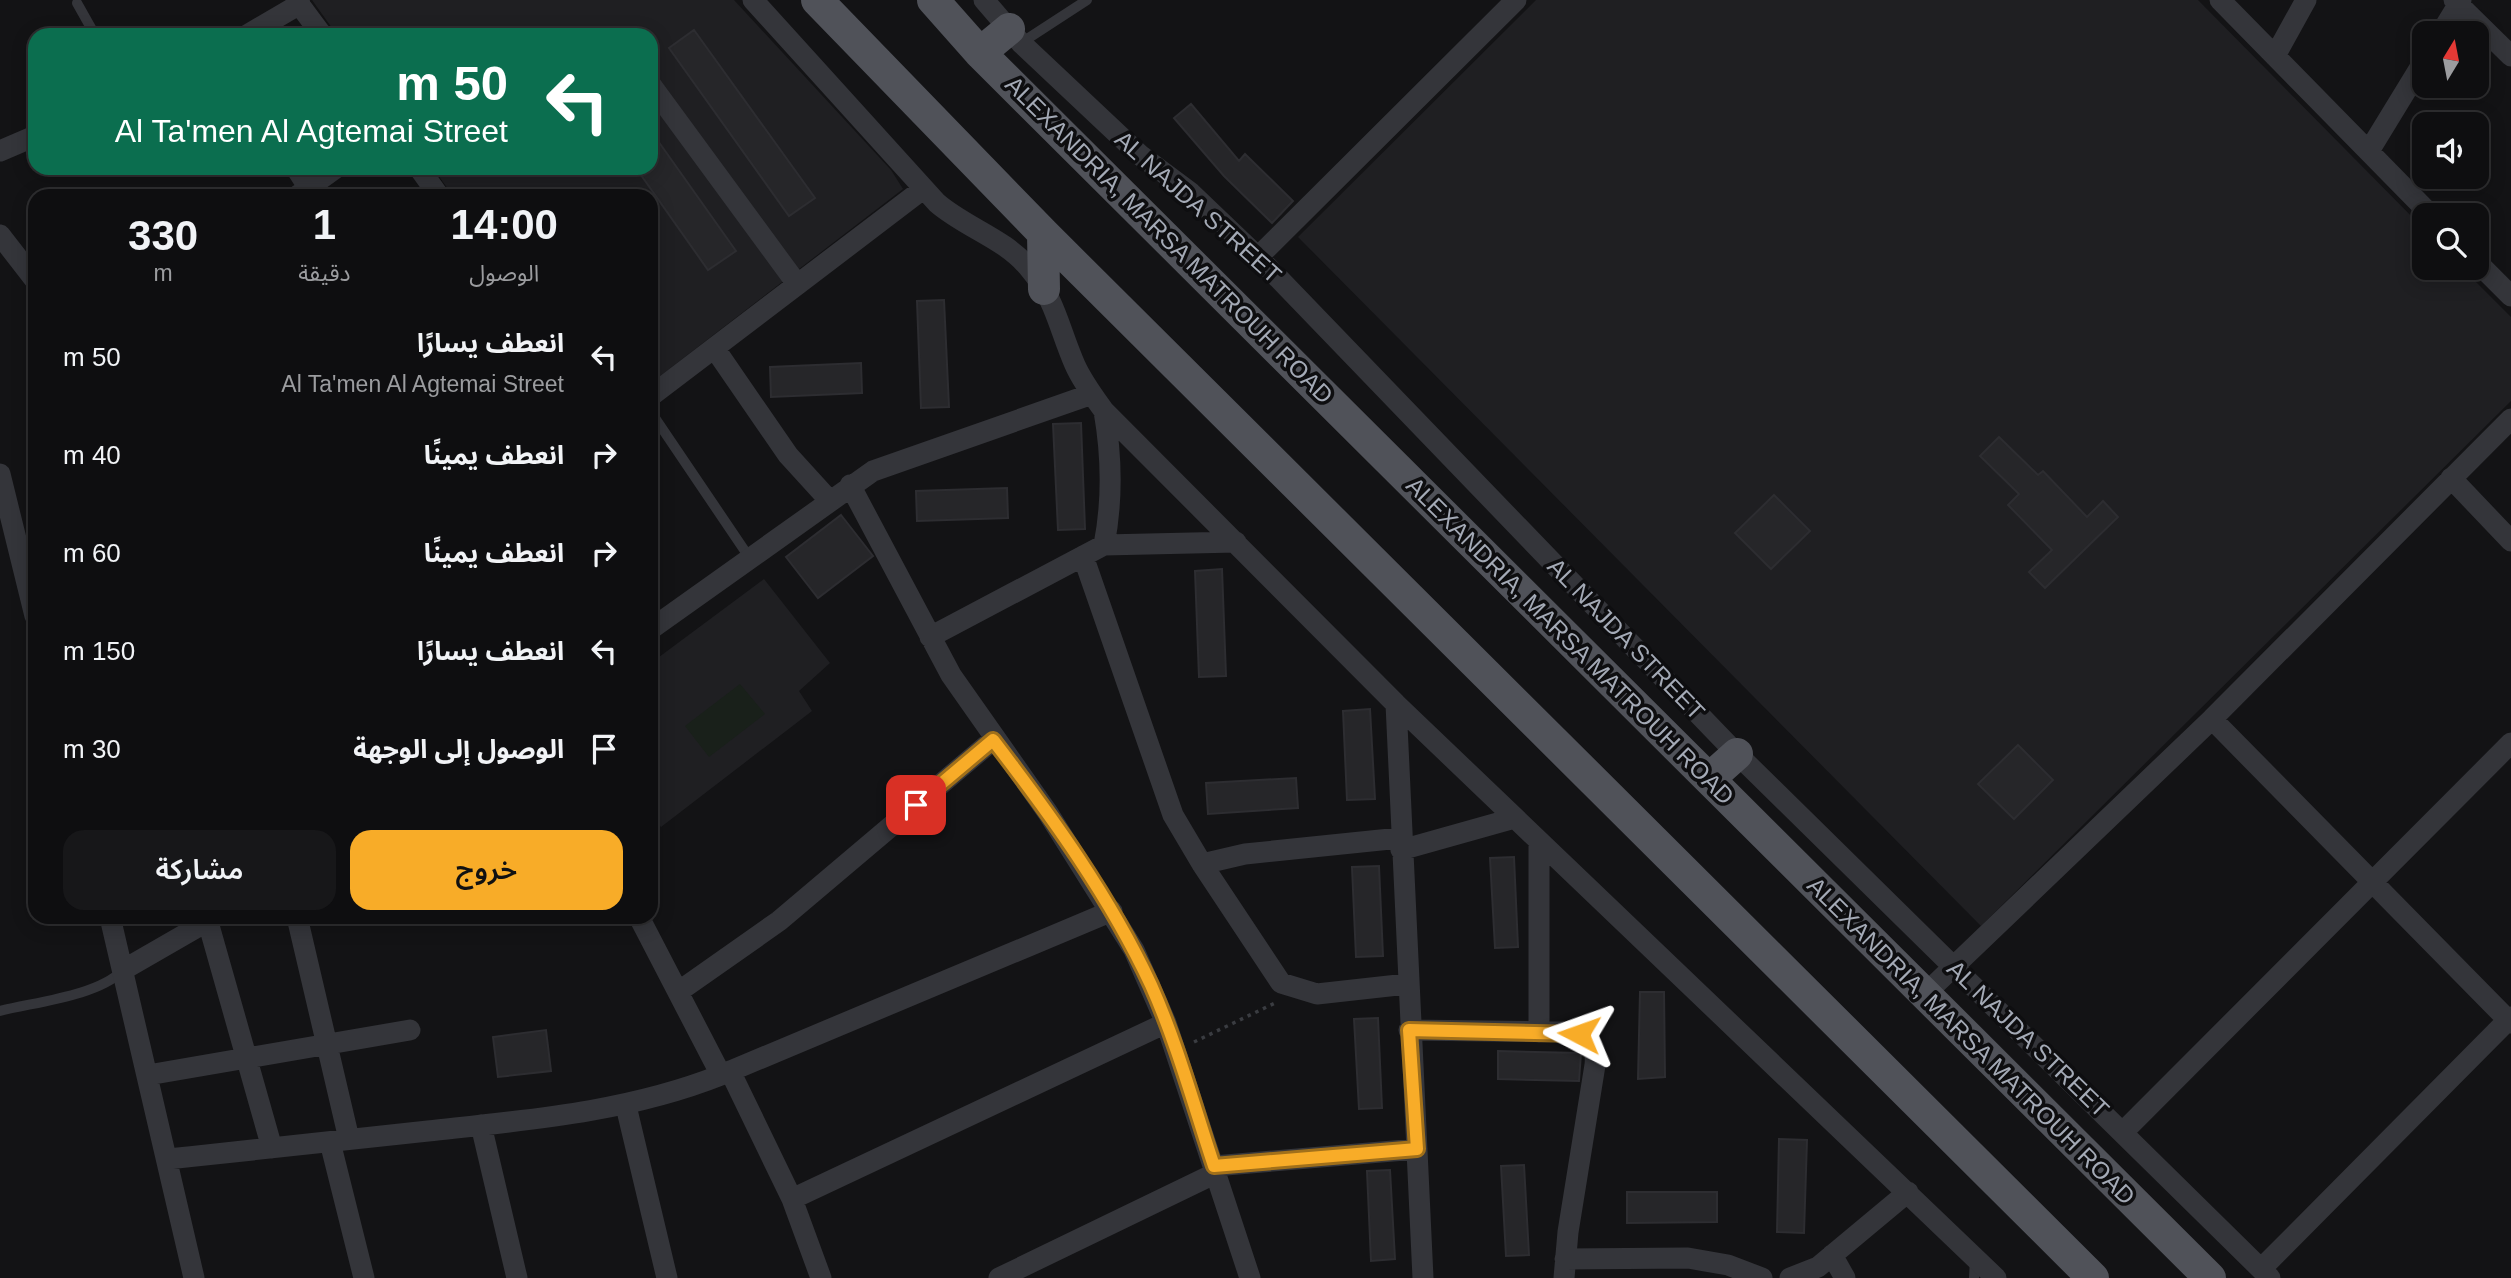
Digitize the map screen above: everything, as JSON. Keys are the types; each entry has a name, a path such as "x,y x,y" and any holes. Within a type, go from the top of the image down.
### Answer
{"main road":[{"path":"817,0 1044,233 2093,1278"},
{"name":"ALEXANDRIA, MARSA MATROUH ROAD","path":"933,0 980,53 2210,1278"},
{"path":"980,53 1015,36"},
{"path":"1044,233 1044,289"},
{"path":"1709,779 1737,754"}],"street":[{"path":"753,0 923,189 951,215 986,233 1011,251 1044,289 1055,307 1075,365 1098,402 1396,704 1908,1192 1975,1267 1996,1278"},
{"name":"AL NAJDA STREET","path":"984,0 1015,36 1140,156 1191,193 1258,257 1737,754 2265,1273"},
{"path":"1258,257 1516,0"},
{"path":"2220,0 2419,203"},
{"path":"2276,56 2306,0"},
{"path":"2447,21 2458,1 2511,57"},
{"path":"258,28 298,2 317,28"},
{"path":"2369,152 2412,81"},
{"path":"658,95 797,284"},
{"path":"0,151 28,139"},
{"path":"311,189 328,175"},
{"path":"658,392 923,189"},
{"path":"0,235 28,271"},
{"path":"2489,274 2511,296"},
{"path":"715,349 788,455 829,500"},
{"path":"658,624 850,485 897,460 1098,402"},
{"path":"1098,402 1111,464 1109,518 1104,545"},
{"path":"1924,995 2213,719 2511,419"},
{"path":"0,474 28,588"},
{"path":"2451,478 2511,541"},
{"path":"850,485 930,637 993,740 1048,813 1112,911 1143,969 1166,1023 1250,1278"},
{"path":"930,637 1104,545 1236,542"},
{"path":"1083,556 1173,815 1202,864 1281,983 1299,991 1334,993 1407,984"},
{"path":"1396,704 1409,1030 1423,1278"},
{"path":"2213,719 2510,1020 2265,1273"},
{"path":"678,992 779,921 993,740"},
{"path":"2123,1132 2511,743"},
{"path":"1202,864 1245,854 1401,844 1515,818"},
{"path":"1539,841 1539,1031"},
{"path":"168,1159 481,1125 625,1106 660,1098 726,1073 1112,911"},
{"path":"112,924 194,1278"},
{"path":"123,970 204,924"},
{"path":"212,924 272,1148"},
{"path":"299,924 327,1044 339,1140 363,1278"},
{"path":"643,924 678,992 726,1073 792,1199 821,1278"},
{"path":"792,1199 1166,1023"},
{"path":"148,1075 410,1030"},
{"path":"1409,1030 1539,1031 1579,1034 1587,1039 1596,1056 1565,1268 1688,1258 1728,1265 1762,1278"},
{"path":"625,1106 667,1278"},
{"path":"481,1125 517,1278"},
{"path":"999,1278 1215,1169 1417,1149"},
{"path":"1790,1278 1818,1267 1908,1192"},
{"path":"1832,1255 1845,1278"}],"lane":[{"path":"1015,36 1087,0"},
{"path":"77,3 91,28"},
{"path":"658,422 749,557"},
{"path":"0,1011 93,988 114,979 123,970"}],"path":[{"path":"1175,1051 1234,1025 1299,991"}],"shaded area":[{"path":"312,0 734,0 891,170 903,189 658,378 658,189 448,189 438,175 658,175 658,28 332,28"},
{"path":"1536,0 2198,0 2412,217 2412,280 2474,280 2511,317 2511,401 1981,926 1298,237"},
{"path":"764,579 830,663 799,691 812,711 661,827 658,823 658,658"},
{"path":"740,684 765,714 709,757 685,726"}],"building":[{"path":"694,30 815,198 789,216 669,48"},
{"path":"1191,104 1239,161 1245,154 1293,201 1272,223 1224,176 1174,118"},
{"path":"658,141 736,251 708,270 658,199 658,189 651,189 641,175 658,175"},
{"path":"944,300 949,407 921,408 917,301"},
{"path":"861,363 862,393 771,397 770,367"},
{"path":"1081,423 1085,529 1058,530 1053,424"},
{"path":"1999,437 2038,475 2043,471 2087,517 2103,501 2118,517 2045,588 2029,572 2052,550 2008,505 2019,494 1980,456"},
{"path":"1007,488 1008,518 917,521 916,491"},
{"path":"1774,495 1810,531 1771,569 1735,533"},
{"path":"841,515 873,556 818,598 786,557"},
{"path":"1222,569 1226,676 1199,677 1195,571"},
{"path":"1370,709 1375,799 1347,800 1343,711"},
{"path":"2018,745 2053,780 2014,819 1978,784"},
{"path":"1296,778 1298,808 1208,814 1206,783"},
{"path":"1514,857 1518,947 1495,948 1490,858"},
{"path":"1379,866 1383,956 1356,957 1352,867"},
{"path":"1640,992 1664,992 1665,1077 1638,1079"},
{"path":"1378,1018 1382,1108 1359,1109 1354,1019"},
{"path":"546,1030 551,1071 498,1077 493,1037"},
{"path":"1498,1051 1581,1053 1579,1081 1498,1079"},
{"path":"1779,1139 1807,1140 1804,1233 1777,1232"},
{"path":"1524,1165 1529,1255 1506,1256 1501,1166"},
{"path":"1390,1170 1395,1259 1371,1261 1367,1171"},
{"path":"1627,1192 1717,1192 1717,1222 1627,1223"}],"route":[{"path":"916,805 993,740 1048,813 1112,911 1134,950 1166,1023 1214,1166 1417,1149 1409,1030 1579,1034"}]}
